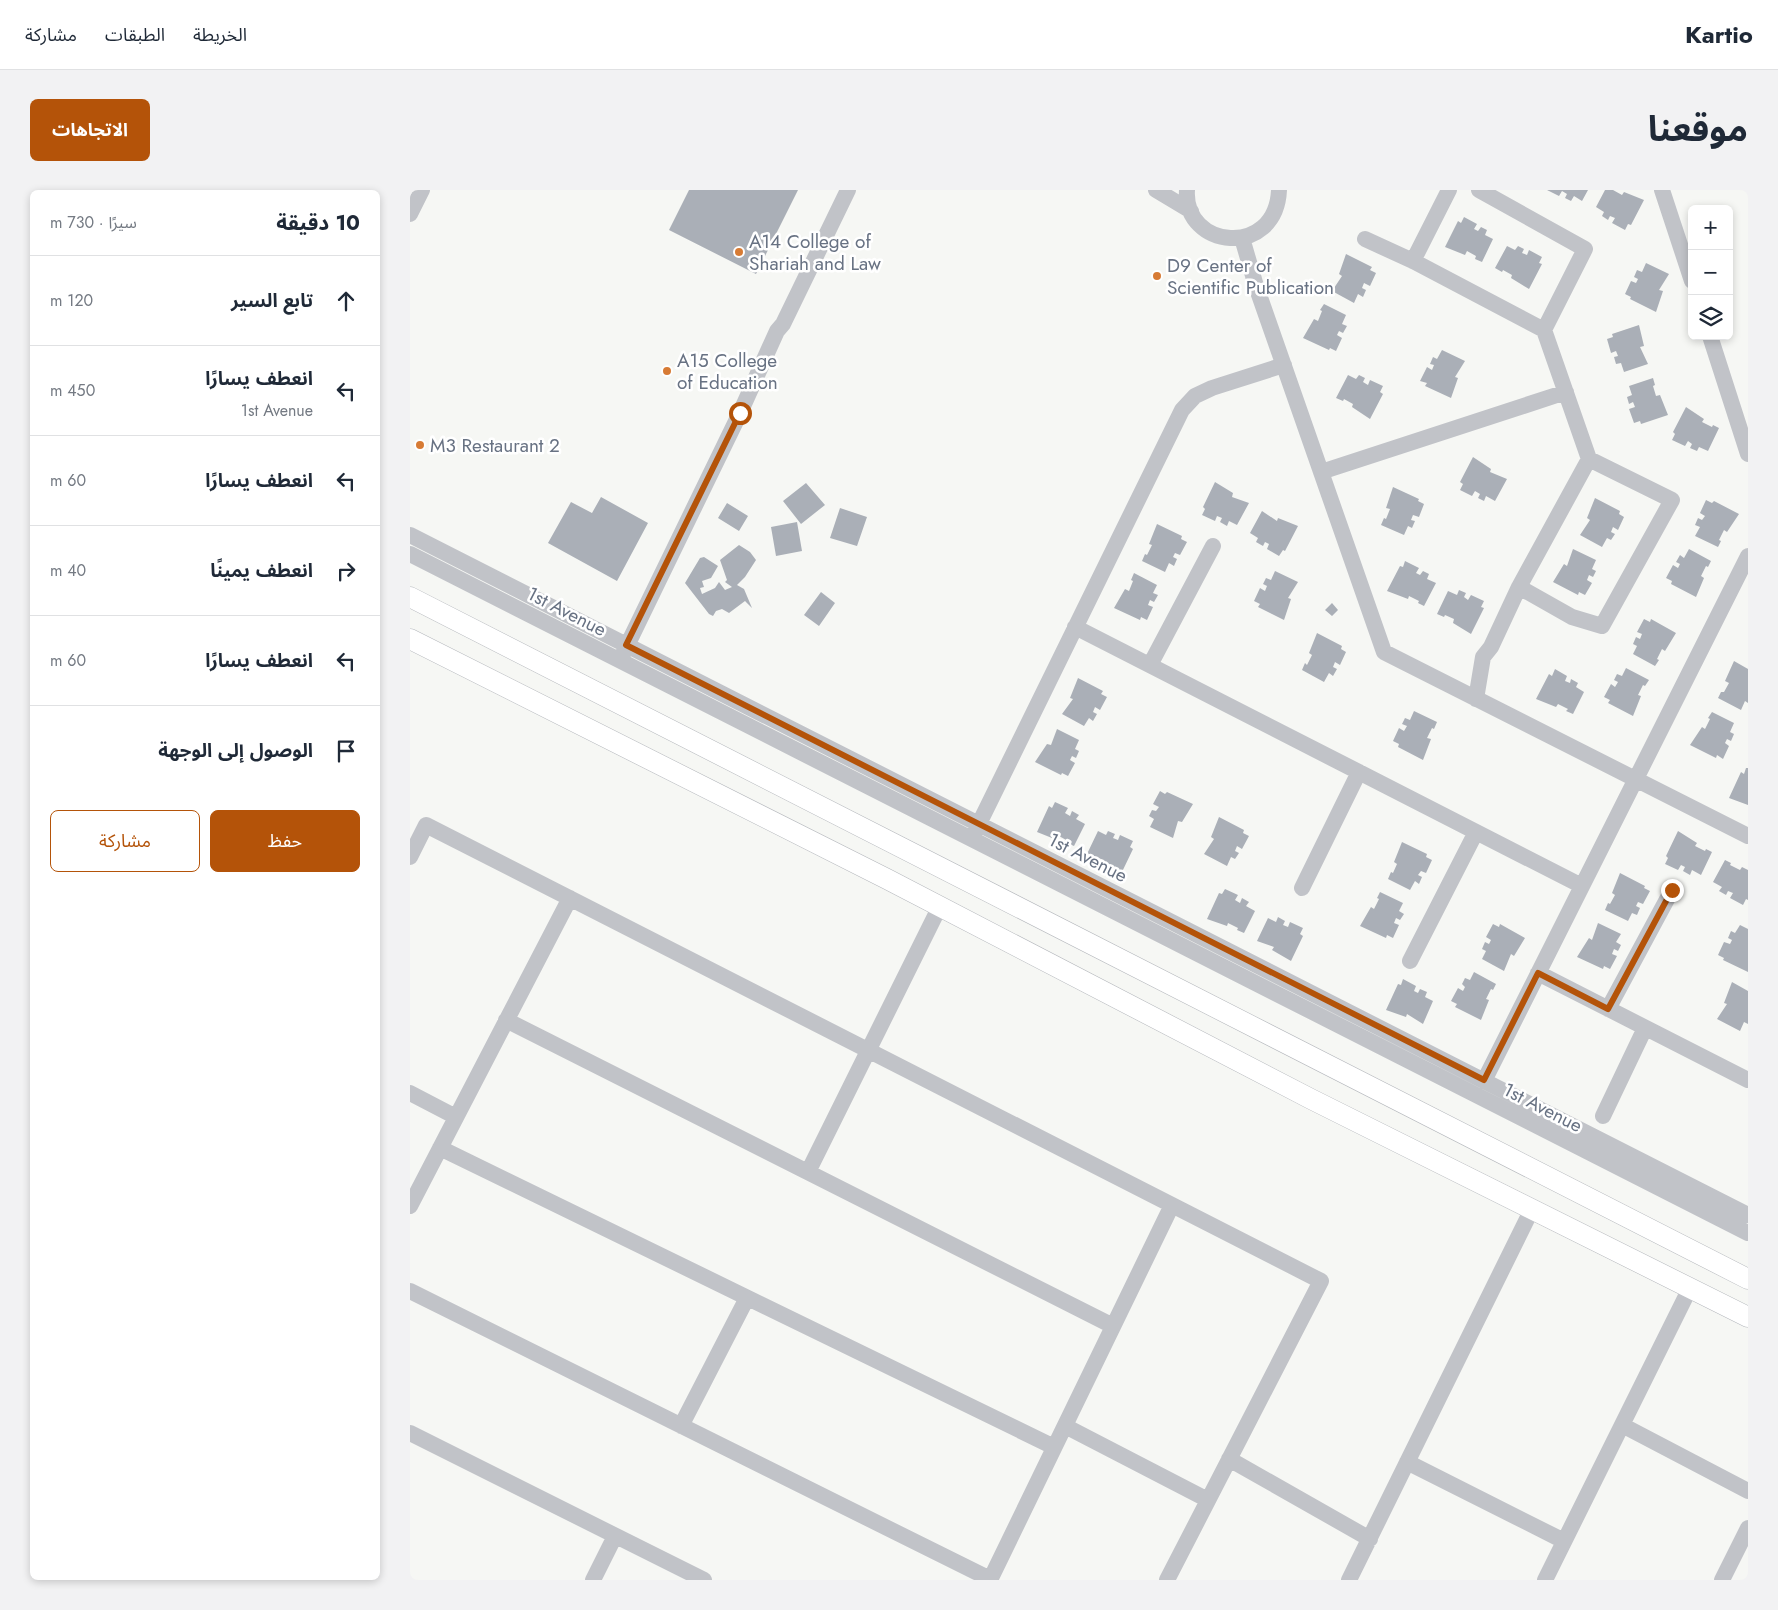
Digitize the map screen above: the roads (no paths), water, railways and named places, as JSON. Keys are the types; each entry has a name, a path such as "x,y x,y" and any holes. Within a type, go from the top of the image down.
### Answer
{"main road":[{"path":"410,598 1748,1279"},
{"path":"410,639 940,906 1311,1099 1748,1317"}],"street":[{"path":"410,214 422,190"},
{"path":"620,660 740,413 777,331 783,324 848,190"},
{"path":"1156,190 1191,211"},
{"path":"1187,190 1188,205 1198,223 1215,235 1225,238 1242,238 1256,233 1271,220 1279,200 1279,190"},
{"path":"1413,261 1449,190"},
{"path":"1479,190 1585,248 1544,330"},
{"path":"1662,190 1688,269"},
{"path":"1242,238 1256,286 1384,652 1748,836"},
{"path":"1366,239 1413,261 1544,330 1589,459 1672,500 1602,626 1572,617 1519,587"},
{"path":"1711,340 1748,454"},
{"path":"971,839 1182,410 1195,396 1212,388 1284,365"},
{"path":"1321,472 1566,392"},
{"path":"1476,699 1483,657 1490,648 1519,587 1589,459"},
{"name":"1st Avenue","path":"410,535 1748,1214"},
{"path":"1150,665 1213,546"},
{"name":"1st Avenue","path":"410,554 1748,1234"},
{"path":"1484,1080 1748,556"},
{"path":"1075,627 1582,886"},
{"path":"1302,888 1359,772"},
{"path":"410,857 426,825 1321,1281 1167,1580"},
{"path":"1410,961 1476,832"},
{"path":"1608,1009 1672,890"},
{"path":"410,1206 570,898"},
{"path":"808,1172 940,906"},
{"path":"1538,973 1748,1080"},
{"path":"506,1020 1113,1326"},
{"path":"1603,1116 1645,1028"},
{"path":"410,1093 456,1116"},
{"path":"440,1148 1054,1447"},
{"path":"410,1291 990,1580 1172,1205"},
{"path":"1351,1579 1532,1209"},
{"path":"1545,1580 1690,1288"},
{"path":"681,1426 747,1298"},
{"path":"1622,1425 1748,1491"},
{"path":"1064,1426 1208,1500"},
{"path":"410,1433 704,1580"},
{"path":"1229,1459 1370,1539"},
{"path":"1407,1462 1564,1541"},
{"path":"1722,1580 1748,1528"},
{"path":"593,1580 615,1536"}],"place":[{"name":"A14 College of Shariah and Law","path":"739,252"},
{"name":"D9 Center of Scientific Publication","path":"1157,276"},
{"name":"A15 College of Education","path":"667,371"},
{"name":"M3 Restaurant 2","path":"420,445"}]}
